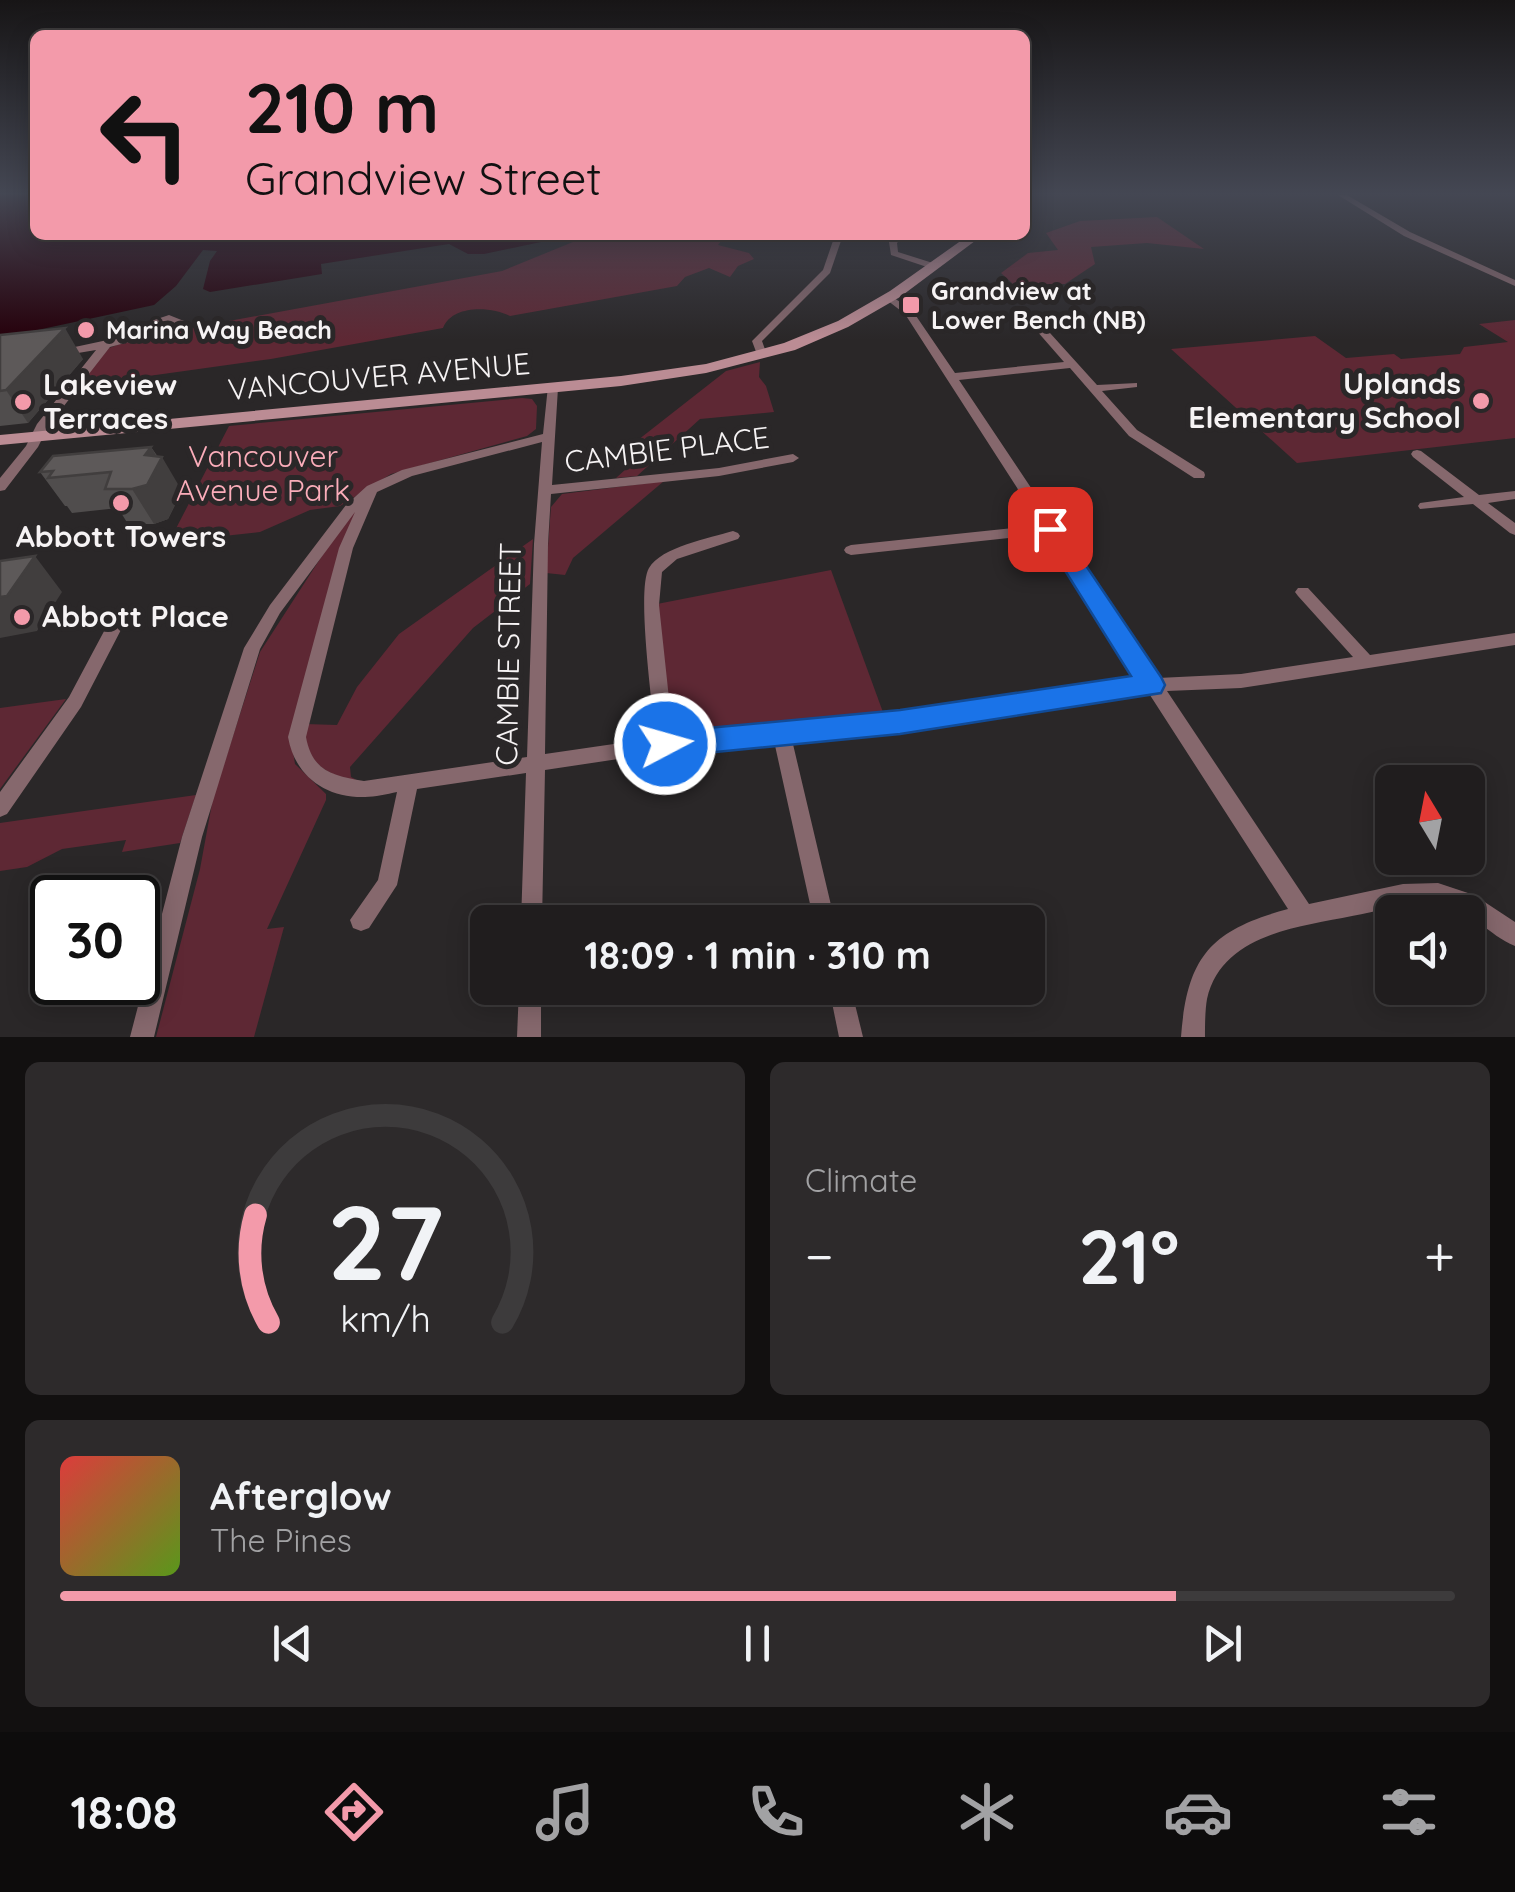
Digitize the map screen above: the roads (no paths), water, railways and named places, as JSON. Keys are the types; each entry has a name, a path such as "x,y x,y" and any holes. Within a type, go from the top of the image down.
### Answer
{"street":[{"path":"762,356 757,340 827,271 837,243"},
{"path":"893,243 894,252 933,266"},
{"name":"VANCOUVER AVENUE","path":"0,440 660,377 762,356 830,330 965,243"},
{"path":"1428,243 1515,283"},
{"path":"888,296 908,312 1304,915"},
{"path":"1028,314 1132,433 1199,475"},
{"path":"38,356 105,346 148,331"},
{"path":"0,487 42,424 105,346"},
{"path":"951,377 1072,365"},
{"path":"1093,389 1133,385"},
{"name":"CAMBIE STREET","path":"532,905 540,544 552,388"},
{"path":"142,1037 192,838 252,648 275,609 351,508 372,490 406,473 550,436"},
{"path":"1416,454 1515,530"},
{"name":"CAMBIE PLACE","path":"547,490 719,472 794,458"},
{"path":"372,490 346,548 297,737 299,757 315,775 335,786 364,789 536,761 665,744 900,722 1151,685 1241,681 1515,639"},
{"path":"1425,506 1515,495"},
{"path":"851,550 1050,529"},
{"path":"665,744 650,605 652,581 656,570 672,555 733,536"},
{"path":"1303,592 1367,662"},
{"path":"0,808 76,702 116,624"},
{"path":"782,733 821,905"},
{"path":"361,920 387,884 409,782"},
{"path":"1194,1037 1199,987 1219,952 1249,930 1304,915 1434,893 1464,901 1515,935"},
{"path":"528,1037 529,1005"},
{"path":"844,1005 851,1037"}],"place":[{"name":"Grandview at Lower Bench (NB)","path":"911,305"},
{"name":"Marina Way Beach","path":"86,330"},
{"name":"Uplands Elementary School","path":"1481,401"},
{"name":"Lakeview Terraces","path":"23,402"},
{"name":"Abbott Towers","path":"121,503"},
{"name":"Abbott Place","path":"22,617"}],"park label":[{"name":"Vancouver Avenue Park","path":"263,474"}]}
